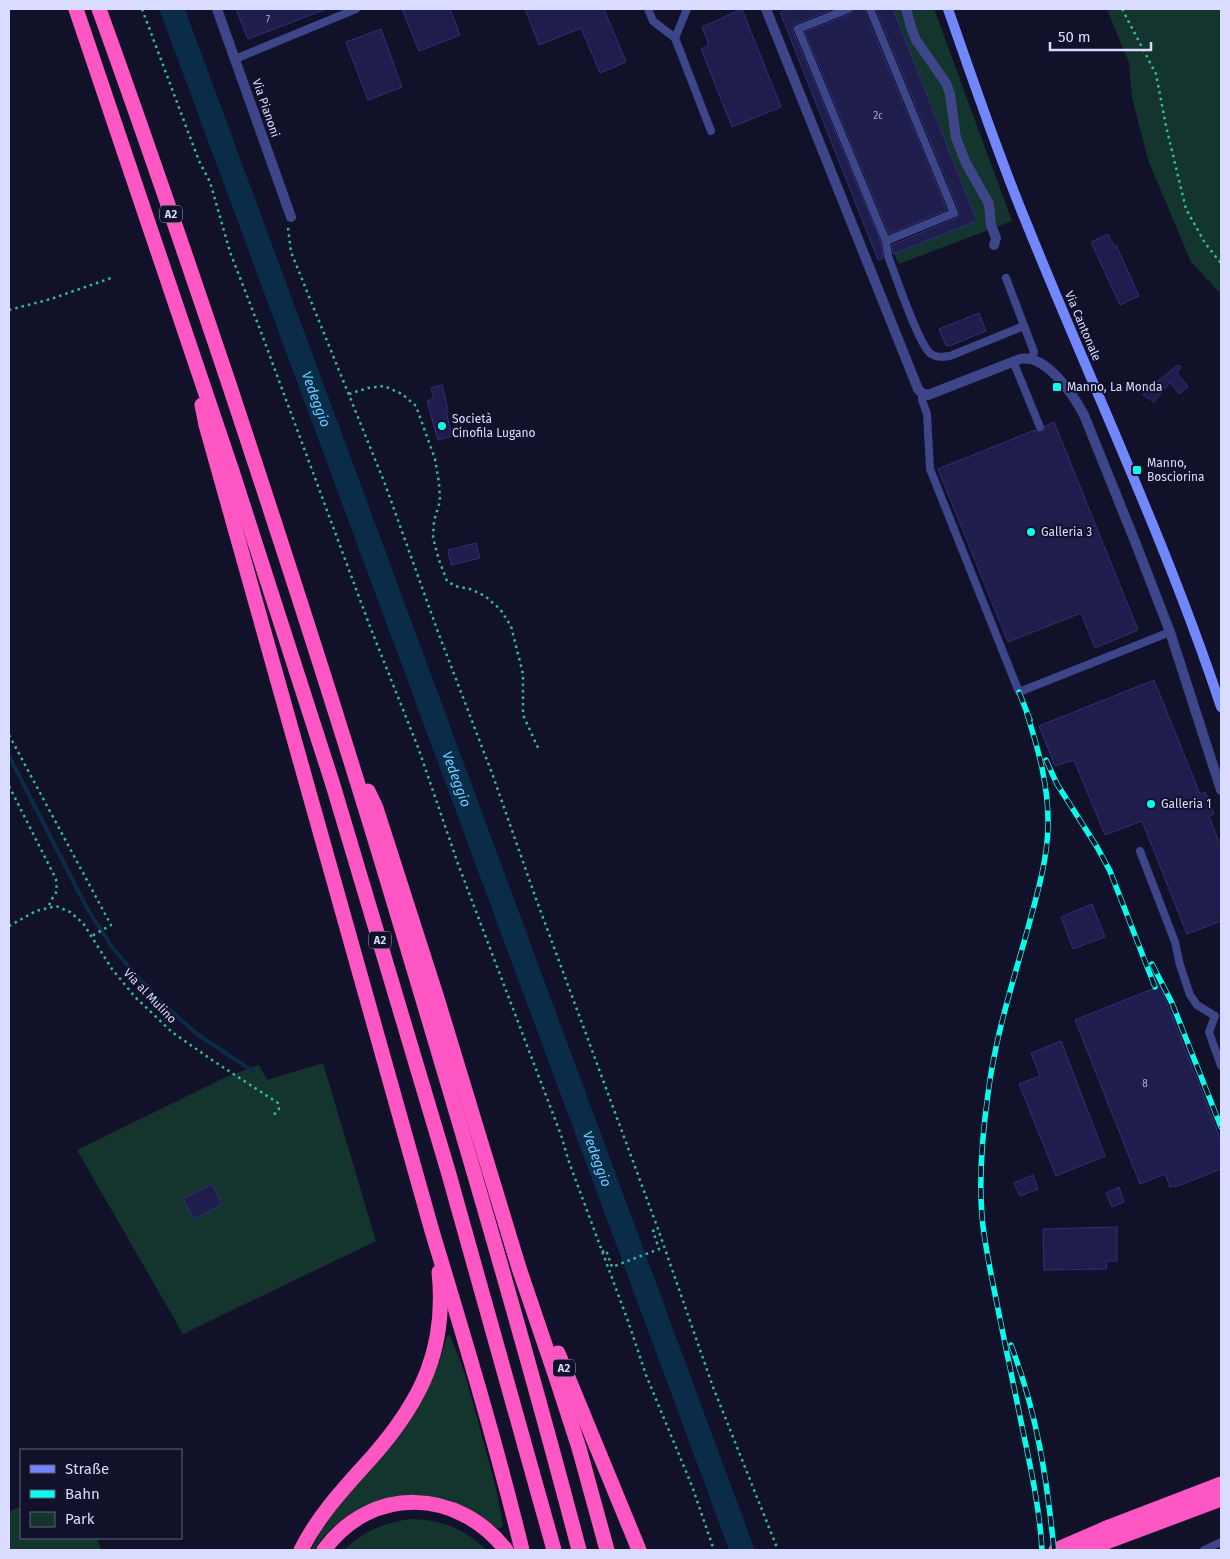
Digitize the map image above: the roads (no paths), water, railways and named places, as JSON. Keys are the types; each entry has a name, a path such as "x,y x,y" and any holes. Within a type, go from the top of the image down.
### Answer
{"highway":[{"name":"A2","path":"76,9 188,335 358,864 476,1269 554,1550"},
{"name":"A2","path":"99,9 199,294 288,561 350,756 455,1108 579,1550"},
{"name":"A2","path":"188,335 206,425 432,1231 463,1332 522,1550"},
{"name":"A2","path":"350,756 376,808 437,998 519,1268 579,1448 607,1550"},
{"name":"A2","path":"494,1185 576,1398 639,1550"},
{"name":"A2","path":"301,1550 331,1502 397,1426 426,1378 438,1340 440,1317 440,1282 432,1231"},
{"path":"1079,1547 1109,1527 1221,1484"},
{"path":"1056,1550 1079,1547 1221,1499"},
{"path":"324,1550 342,1530 366,1514 395,1504 418,1502 440,1505 462,1513 484,1526 506,1550"}],"main road":[{"name":"Via Cantonale","path":"948,9 1004,167 1160,543 1190,619 1221,707"}],"street":[{"name":"Via Pianoni","path":"217,9 291,217"},
{"path":"766,9 916,386 922,394 932,394 1013,362 1032,358 1040,362 1064,383 1080,409 1170,632 1221,790"},
{"path":"906,9 916,40 946,83 950,94 956,138 966,164 989,204 991,225 996,238 994,245"}],"lane":[{"path":"235,59 356,9"},
{"path":"648,9 653,21 675,38 711,132"},
{"path":"675,38 687,9"},
{"path":"848,9 798,29 886,241 888,256 922,343 929,353 936,357 944,357 1024,326"},
{"path":"870,9 954,213 886,241"},
{"path":"1006,278 1034,352 1032,358"},
{"path":"1013,362 1040,427"},
{"path":"922,394 927,414 930,468 1019,692 1170,632"},
{"path":"1140,851 1175,942 1190,995 1197,1005 1218,1016 1209,1032 1221,1066"},
{"path":"1204,1550 1221,1542"}],"waterway":[{"name":"Vedeggio","path":"172,9 742,1550"},
{"path":"9,756 88,910 112,947 163,1004 197,1034 254,1072"}],"railway":[{"path":"1019,692 1030,720"},
{"path":"1027,714 1045,784 1048,812 1047,840 1038,890 1005,1010 991,1073 982,1143 981,1193 986,1250 1033,1479 1042,1550"},
{"path":"1046,760 1057,784 1110,871 1155,987"},
{"path":"1152,964 1172,1003 1221,1127"},
{"path":"1011,1345 1028,1396 1040,1446 1054,1550"}],"place":[{"name":"Manno, La Monda","path":"1057,387"},
{"name":"Società Cinofila Lugano","path":"442,426"},
{"name":"Manno, Bosciorina","path":"1137,470"},
{"name":"Galleria 3","path":"1031,532"},
{"name":"Galleria 1","path":"1151,804"}]}
